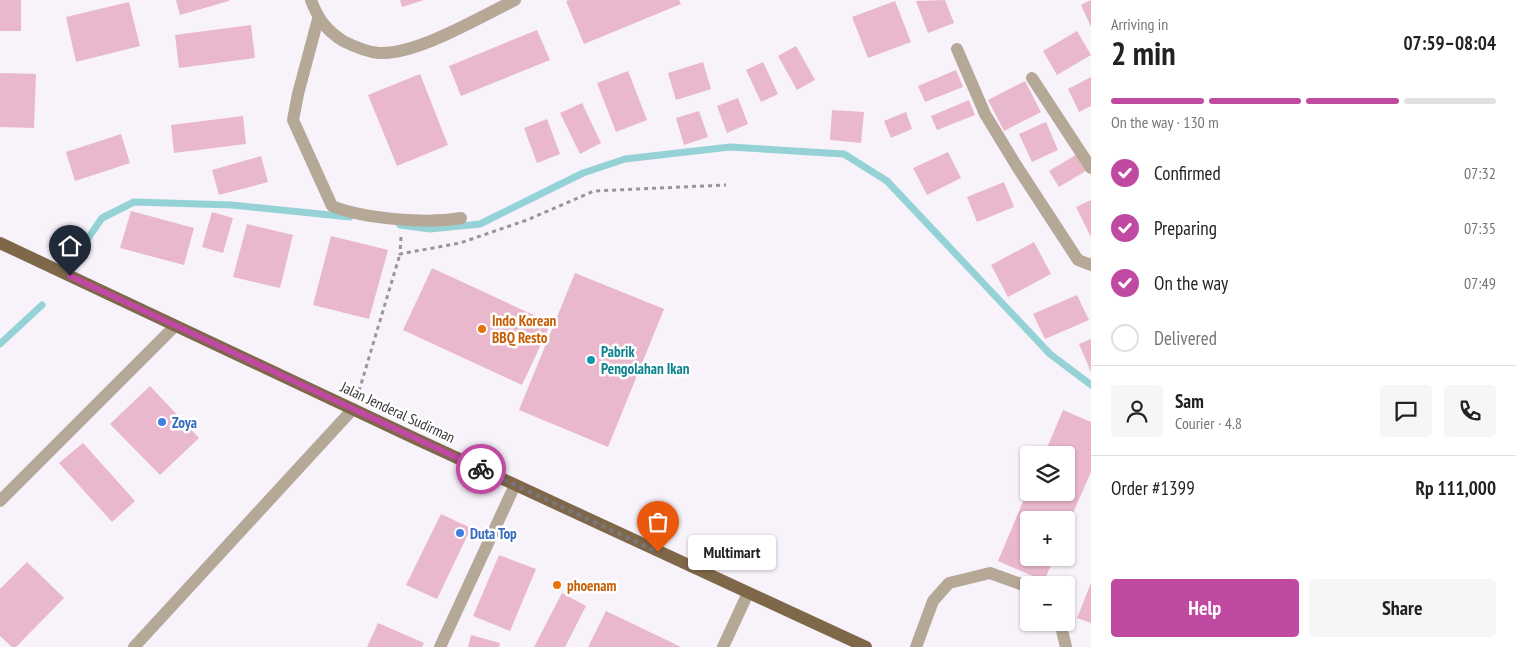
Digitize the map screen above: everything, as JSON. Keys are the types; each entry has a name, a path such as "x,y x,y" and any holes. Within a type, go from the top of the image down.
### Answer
{"main road":[{"name":"Jalan Jenderal Sudirman","path":"0,242 175,326 866,647"}],"street":[{"path":"311,0 318,19 338,37 357,49 379,53 396,52 420,45 515,0"},
{"path":"318,19 293,120 332,206 367,215 432,222 461,218"},
{"path":"957,49 985,114 1016,165 1078,260 1091,265"},
{"path":"1032,78 1091,168"},
{"path":"0,501 175,326"},
{"path":"134,647 353,409"},
{"path":"440,647 515,485"},
{"path":"916,647 933,601 949,583 990,572 1020,584"},
{"path":"723,647 748,593"},
{"path":"1062,631 1066,647"}],"path":[{"path":"400,254 460,243 527,220 594,191 726,185"},
{"path":"353,409 400,254 401,240"}],"building":[{"path":"0,0 21,0 21,31 0,31"},
{"path":"176,0 229,0 229,1 180,15"},
{"path":"400,0 424,0 402,7"},
{"path":"679,0 681,4 584,44 566,1"},
{"path":"945,0 954,23 928,33 916,1"},
{"path":"1091,0 1091,27 1081,5"},
{"path":"895,1 911,42 868,58 852,17"},
{"path":"129,2 140,46 76,62 66,17"},
{"path":"251,25 255,58 179,68 175,35"},
{"path":"537,30 550,60 461,96 449,66"},
{"path":"1077,31 1091,55 1057,75 1043,51"},
{"path":"796,46 815,80 797,90 778,56"},
{"path":"703,62 711,89 676,100 668,73"},
{"path":"763,62 778,94 761,102 746,70"},
{"path":"956,70 963,87 925,102 918,86"},
{"path":"628,71 647,120 616,132 597,83"},
{"path":"0,73 36,74 34,128 0,127"},
{"path":"420,74 448,145 397,166 368,95"},
{"path":"1091,77 1091,106 1079,112 1068,89"},
{"path":"1025,81 1041,112 1004,131 988,100"},
{"path":"738,98 748,124 727,133 717,106"},
{"path":"969,100 975,115 937,130 931,116"},
{"path":"582,103 601,143 580,154 560,113"},
{"path":"832,110 864,112 861,143 830,140"},
{"path":"699,111 708,137 684,145 676,118"},
{"path":"906,112 912,129 891,138 884,121"},
{"path":"243,116 246,144 174,153 171,125"},
{"path":"547,119 560,154 537,163 524,128"},
{"path":"1046,122 1058,150 1032,162 1019,134"},
{"path":"121,134 130,163 75,181 66,152"},
{"path":"948,152 961,178 927,195 913,168"},
{"path":"1079,153 1089,169 1059,187 1049,171"},
{"path":"261,156 268,182 219,195 212,170"},
{"path":"1004,182 1014,207 977,222 967,197"},
{"path":"1091,200 1091,237 1076,207"},
{"path":"131,211 194,228 184,265 120,248"},
{"path":"212,212 233,218 223,253 202,247"},
{"path":"247,224 293,235 280,288 233,277"},
{"path":"331,236 388,250 369,319 313,305"},
{"path":"1034,242 1051,274 1008,297 991,265"},
{"path":"432,268 551,323 522,385 403,330"},
{"name":"Pabrik Pengolahan Ikan","path":"575,273 664,309 608,447 519,410"},
{"path":"1077,295 1089,320 1045,339 1033,314"},
{"path":"1091,339 1091,372 1079,344"},
{"path":"150,386 199,438 160,475 110,424"},
{"path":"1063,410 1091,422 1091,472 1074,511 1020,511 1020,566 1051,566 1046,576 1032,576 998,561 1023,501 1075,501 1075,446 1048,446"},
{"path":"83,443 135,501 112,522 59,463"},
{"path":"441,514 471,528 437,599 406,585"},
{"path":"499,555 536,569 510,631 473,616"},
{"path":"27,562 64,598 16,647 12,647 0,636 0,589"},
{"path":"1091,583 1091,623 1077,618"},
{"path":"562,593 586,606 565,647 534,647"},
{"path":"606,611 681,647 588,647"},
{"path":"378,623 424,643 422,647 367,647"},
{"path":"471,635 500,643 499,647 468,647"}],"waterway":[{"path":"400,225 430,229 480,224 583,173 625,159 730,147 844,154 887,181 1050,354 1091,385"},
{"path":"68,267 102,218 134,202 232,205 350,217"},
{"path":"0,344 42,305"}],"way so far":[{"path":"481,469 658,552"}],"place":[{"name":"Indo Korean BBQ Resto","path":"482,329"},
{"name":"Pabrik Pengolahan Ikan","path":"591,360"},
{"name":"Zoya","path":"162,422"},
{"name":"Duta Top","path":"460,533"},
{"name":"Multimart","path":"658,552"},
{"name":"phoenam","path":"557,585"}],"route":[{"path":"70,276 481,469"}]}
